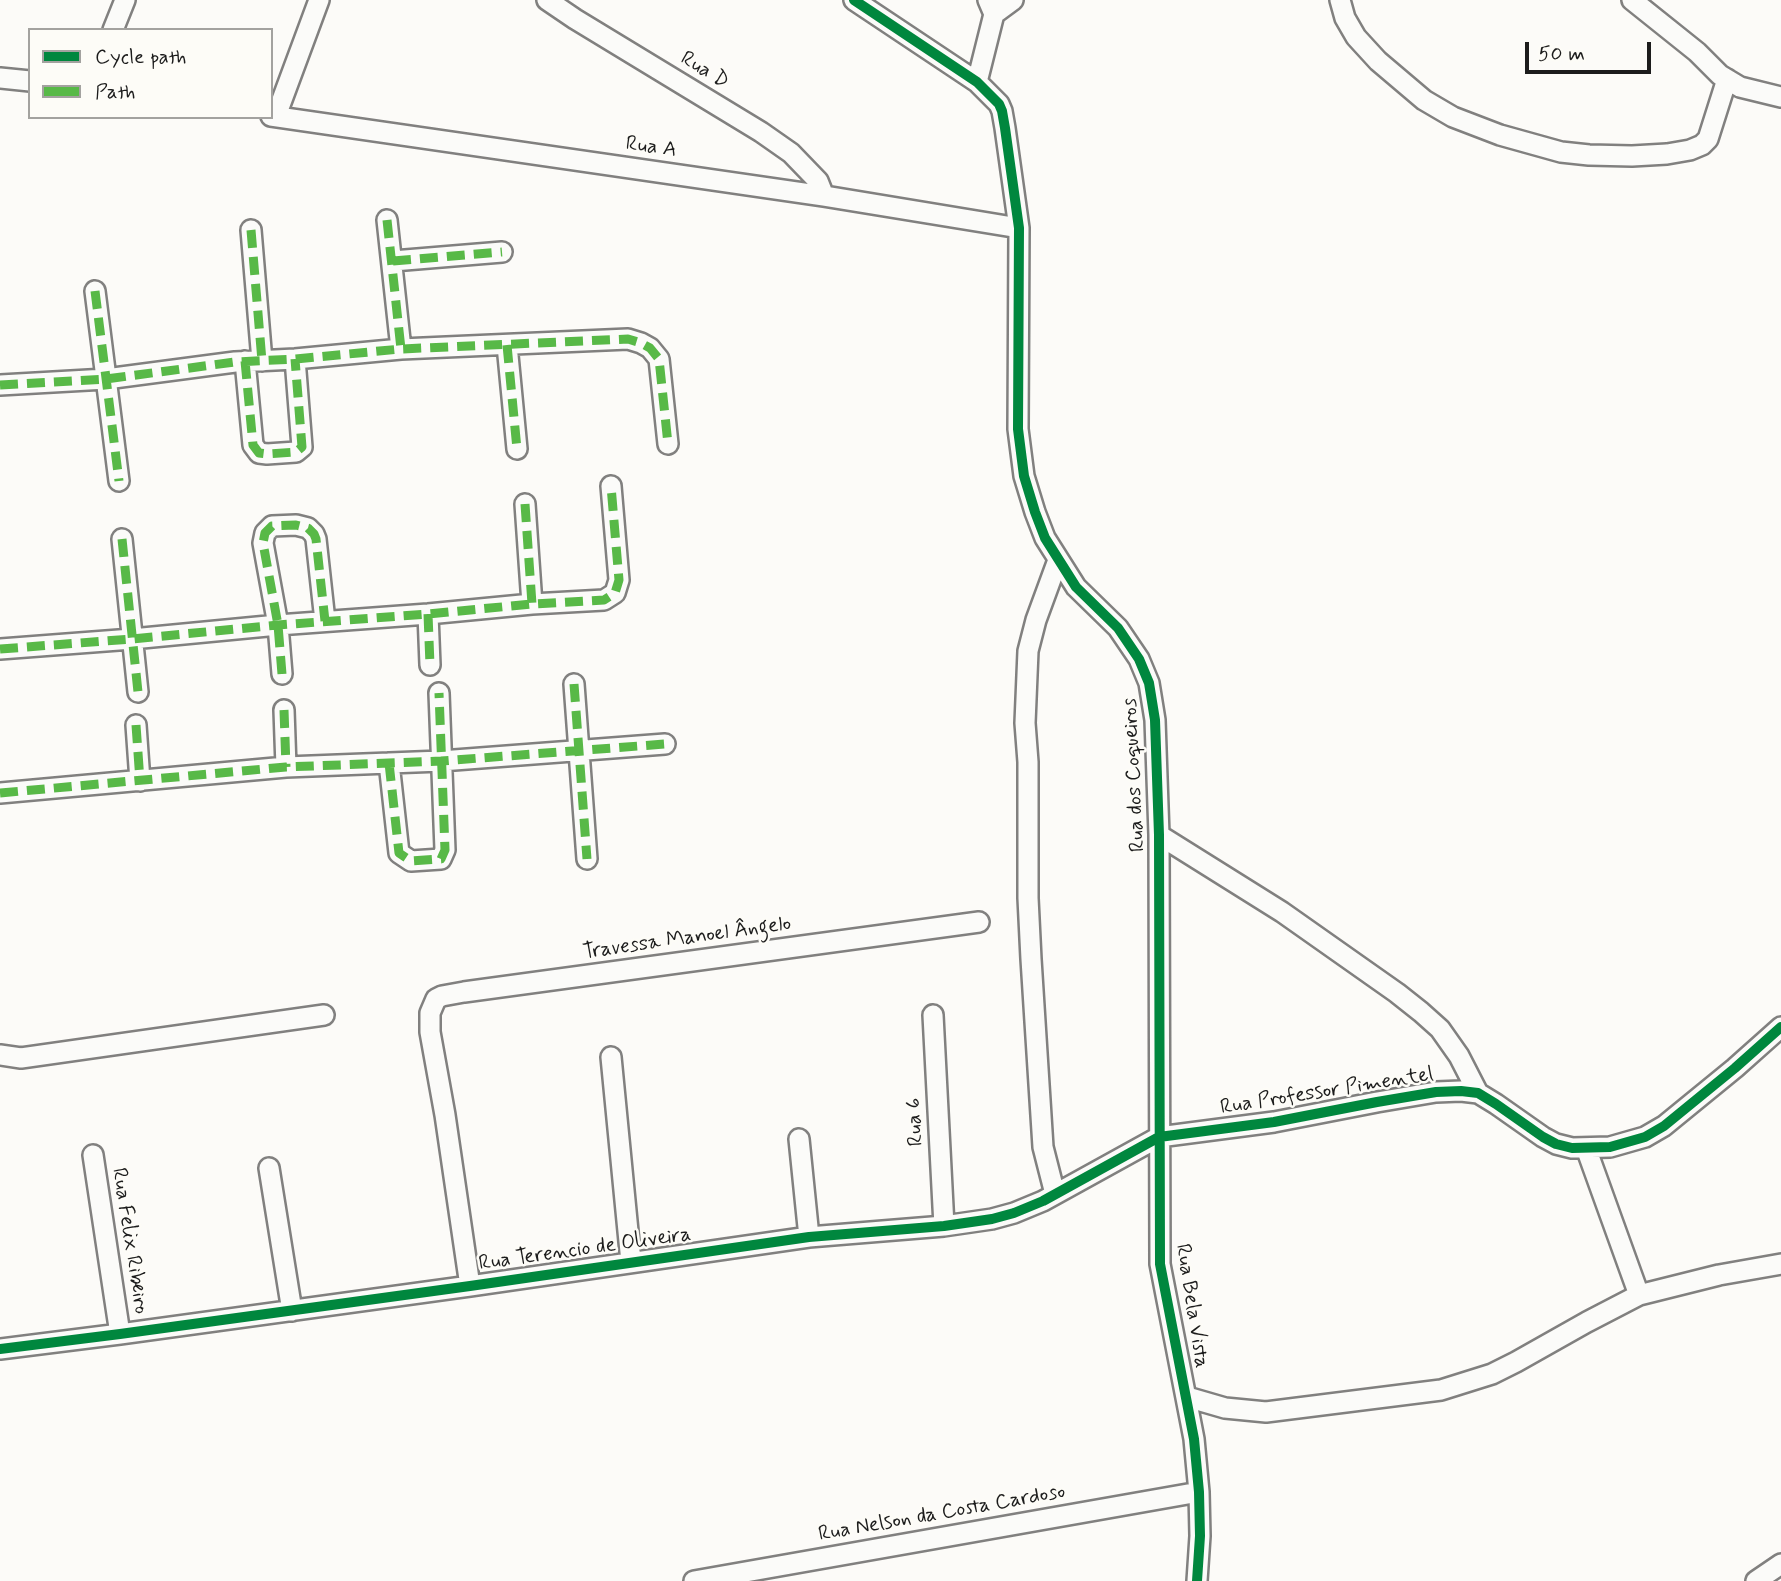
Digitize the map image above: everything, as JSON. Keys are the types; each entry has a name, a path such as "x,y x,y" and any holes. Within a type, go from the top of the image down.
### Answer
{"street":[{"path":"114,28 125,0"},
{"path":"274,116 319,0"},
{"name":"Rua D","path":"547,0 791,153 818,181 824,196"},
{"name":"Rua dos Coqueiros","path":"854,0 977,82 999,104 1002,111 1019,228 1018,429 1024,476 1045,538 1058,560 1076,587 1118,628 1139,659 1149,683 1155,720 1159,835 1159,1137"},
{"path":"977,82 991,7 1013,0"},
{"path":"1340,0 1345,18 1356,37 1378,61 1424,100 1453,117 1500,135 1561,152 1632,156 1667,154 1702,145 1708,139 1727,79"},
{"path":"1632,0 1697,52 1720,75 1740,87 1781,97"},
{"path":"0,78 28,81"},
{"name":"Rua A","path":"274,116 824,196 1019,228"},
{"path":"387,220 401,349"},
{"path":"251,230 253,445 259,453 296,452 302,447 295,359"},
{"path":"393,261 502,252"},
{"path":"95,292 119,481"},
{"path":"0,385 106,379 253,361 401,349 628,339 650,348 659,359 668,444"},
{"path":"507,345 517,449"},
{"path":"0,649 604,600 617,591 619,580 611,486"},
{"path":"525,504 532,604"},
{"path":"282,674 278,625 263,543 268,530 276,525 296,524 314,534 325,621"},
{"path":"122,539 138,692"},
{"path":"1055,1194 1043,1147 1031,959 1025,712 1027,651 1058,560"},
{"path":"428,614 430,665"},
{"path":"574,684 587,859"},
{"path":"389,763 399,853 411,861 438,860 443,857 445,850 439,692"},
{"path":"284,710 286,767"},
{"path":"136,724 141,781"},
{"path":"0,793 286,767 441,761 664,744"},
{"path":"1159,835 1282,912 1397,993 1440,1029 1459,1056 1478,1093 1549,1140 1572,1148 1610,1147 1645,1137 1664,1126 1781,1027"},
{"name":"Travessa Manoel Ângelo","path":"470,1286 430,1032 430,1013 436,999 442,996 979,922"},
{"path":"0,1055 21,1058 324,1015"},
{"name":"Rua 6","path":"933,1015 944,1226"},
{"path":"611,1057 631,1262"},
{"name":"Rua Professor Pimentel","path":"1159,1137 1274,1122 1436,1092 1478,1093"},
{"name":"Rua Terencio de Oliveira","path":"0,1349 292,1311 809,1237 944,1226 992,1219 1014,1213 1055,1194 1159,1137"},
{"name":"Rua Bela Vista","path":"1159,1137 1160,1264 1194,1438 1200,1536 1197,1581"},
{"path":"799,1139 809,1237"},
{"path":"1586,1148 1639,1295"},
{"name":"Rua Felix Ribeiro","path":"93,1155 120,1334"},
{"path":"269,1168 292,1311"},
{"path":"1187,1397 1225,1408 1266,1412 1441,1391 1492,1374 1639,1295 1718,1275 1781,1264"},
{"name":"Rua Nelson da Costa Cardoso","path":"694,1581 1199,1492"},
{"path":"1756,1581 1781,1564"}],"marked path":[{"path":"387,220 401,349"},
{"path":"251,230 262,361"},
{"path":"393,261 502,252"},
{"path":"95,291 119,481"},
{"path":"0,385 106,379 235,362 401,349 628,339 650,348 659,359 668,444"},
{"path":"507,345 517,449"},
{"path":"245,361 253,445 259,453 267,454 296,452 302,447 295,359"},
{"path":"0,649 604,600 615,593 619,580 611,486"},
{"path":"525,504 532,604"},
{"path":"282,674 278,625 263,543 265,533 272,526 296,525 308,528 314,534 325,621"},
{"path":"122,539 138,692"},
{"path":"428,614 430,665"},
{"path":"574,684 587,859"},
{"path":"389,763 399,853 411,861 441,859 445,850 439,693"},
{"path":"284,710 286,767"},
{"path":"136,725 140,781"},
{"path":"0,793 286,767 441,761 665,744"}],"cycle path":[{"path":"854,0 977,82 999,104 1005,128 1019,228 1018,429 1024,476 1045,538 1076,587 1118,628 1139,659 1149,683 1155,720 1159,835 1160,1264 1194,1439 1200,1536 1197,1581"},
{"path":"0,1349 809,1237 944,1226 992,1219 1043,1201 1159,1137 1274,1122 1436,1092 1478,1093 1556,1144 1572,1148 1610,1147 1645,1137 1664,1126 1781,1027"}]}
